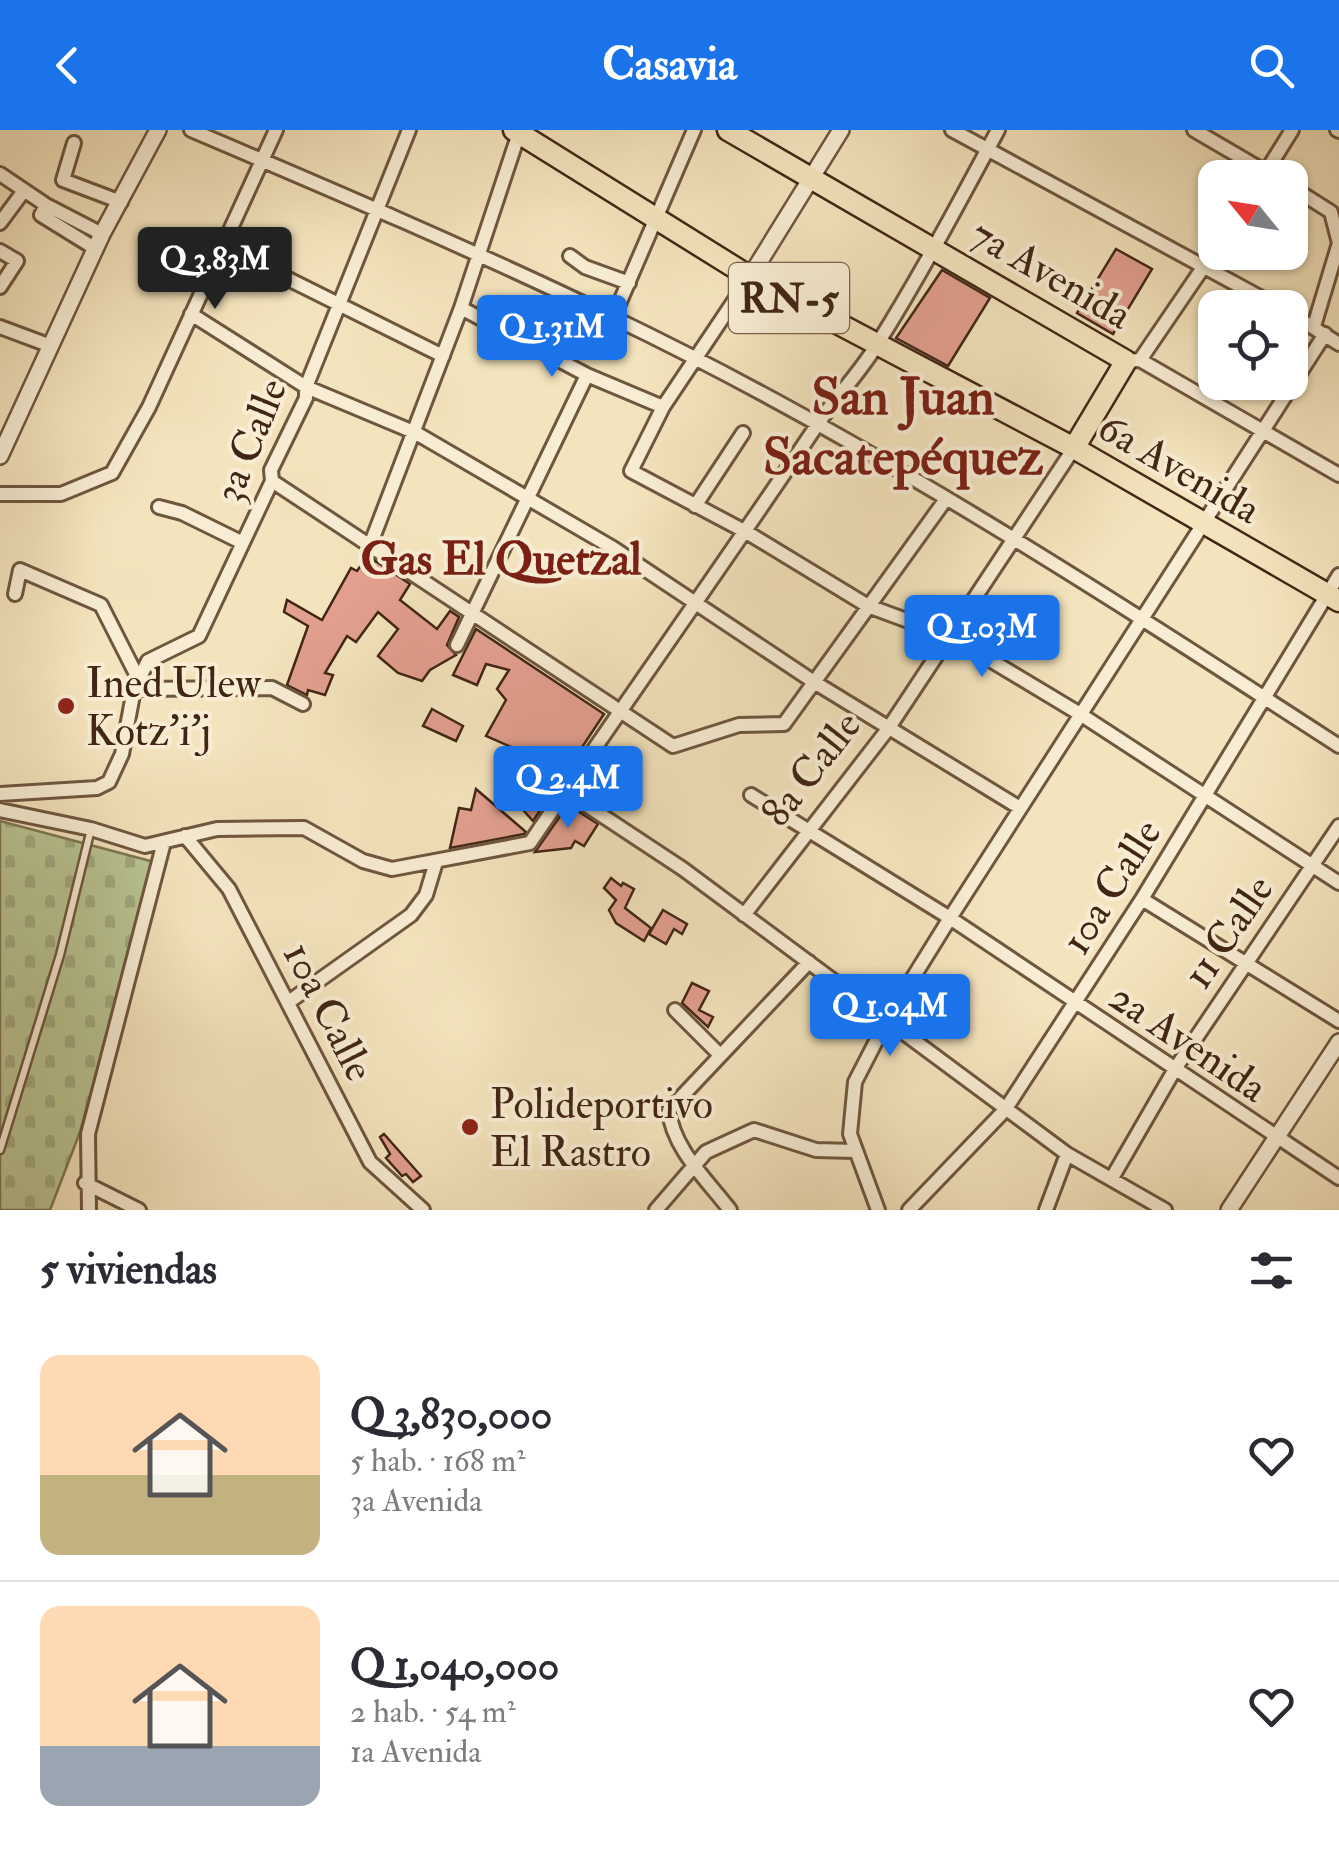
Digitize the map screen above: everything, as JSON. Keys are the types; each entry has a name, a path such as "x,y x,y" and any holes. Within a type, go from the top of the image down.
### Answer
{"main road":[{"name":"7a Avenida","path":"728,130 808,179 932,246 1002,292 1132,360"},
{"name":"6a Avenida","path":"517,131 750,277 1074,448 1333,598"},
{"name":"8a Calle","path":"1074,448 1132,360"}],"street":[{"path":"0,456 99,242 158,130"},
{"path":"191,130 614,318 816,426 1014,539 1339,746"},
{"path":"0,494 61,494 112,473 149,408 276,130"},
{"name":"3a Calle","path":"136,684 155,654 198,636 272,481 271,470 306,398 306,387 337,305 409,130"},
{"path":"614,318 694,130"},
{"path":"841,130 750,277 692,360 631,471 748,533 868,606 952,637 1080,714 1339,883"},
{"path":"952,130 1198,264"},
{"path":"0,810 91,829 145,846 216,829 304,828 381,869 530,843 616,711 693,602 748,533 816,426 877,345 998,130"},
{"path":"1194,130 1242,160"},
{"path":"1276,160 1292,130"},
{"path":"371,542 461,308 517,131"},
{"path":"74,143 63,180 121,202"},
{"path":"0,174 46,206 41,215 99,242"},
{"path":"0,223 23,192"},
{"path":"878,1210 850,1134 855,1082 888,1018 1202,524 1320,330 1339,243 1331,212 1308,197"},
{"path":"224,247 443,356"},
{"path":"0,250 17,261 0,287"},
{"path":"570,256 585,267 629,283"},
{"path":"1132,360 1202,270"},
{"path":"1210,270 1247,290"},
{"path":"461,308 587,374 664,407"},
{"path":"190,314 306,387 416,433 527,498 888,729 1020,808"},
{"path":"1308,323 1339,344"},
{"path":"0,328 52,346"},
{"name":"7a Avenida","path":"1132,360 1339,474"},
{"path":"458,645 587,374"},
{"path":"694,506 743,432"},
{"name":"8a Calle","path":"744,914 888,729 1074,448"},
{"path":"272,481 371,542 473,616 673,746 739,725 781,726 946,499"},
{"path":"160,507 182,513 241,542"},
{"path":"3,793 98,788 109,782 122,754 136,684 101,605 20,570 14,594"},
{"name":"10a Calle","path":"919,1207 1005,1110 1142,899 1262,696 1333,598 1339,575"},
{"path":"136,684 272,688 304,704"},
{"path":"565,791 888,1018 1066,1154 1164,1210"},
{"name":"2a Avenida","path":"752,796 950,918 1339,1178"},
{"name":"11 Calle","path":"1112,1178 1175,1070 1339,826"},
{"name":"10a Calle","path":"185,836 229,889 370,1162 423,1210"},
{"path":"88,1210 88,1134 164,842"},
{"path":"290,1001 411,914 426,895 436,862"},
{"path":"1142,899 1339,1021"},
{"path":"730,1210 670,1126 668,1110 809,962"},
{"path":"675,1010 720,1054"},
{"path":"1229,1210 1339,1042"},
{"path":"656,1210 706,1152 754,1130 816,1150 855,1151"},
{"path":"1046,1210 1066,1154"},
{"path":"86,1182 139,1210"}],"lane":[{"path":"0,1150 60,955 91,829"}],"green space":[{"path":"0,821 154,862 80,1132 50,1210 0,1210"}],"building":[{"path":"1116,249 1152,269 1113,334 1077,313"},
{"path":"942,270 990,298 948,366 896,338"},
{"path":"374,560 410,584 400,600 437,629 450,611 459,617 447,645 456,655 430,670 422,681 398,673 378,656 398,629 378,612 356,642 347,636 325,673 333,675 325,695 308,690 307,695 287,685 308,626 284,612 287,600 322,620 351,568 357,571 362,564 370,570"},
{"path":"476,629 604,714 533,821 514,800 517,786 505,789 499,783 518,750 486,736 506,700 497,689 509,670 486,664 477,685 453,675"},
{"path":"432,709 463,726 456,741 423,726"},
{"path":"476,789 526,832 450,848 459,808 471,810"},
{"path":"568,805 598,824 584,846 575,841 571,848 535,852"},
{"path":"611,878 634,889 625,908 651,928 644,941 616,923 609,910 616,900 604,888"},
{"path":"663,910 687,924 682,934 674,929 666,944 649,934"},
{"path":"692,983 709,991 699,1010 713,1017 708,1027 682,1003"},
{"path":"384,1134 421,1176 413,1182 386,1158 390,1154 380,1137"}],"place":[{"name":"Ined Ulew Kotz'i'j","path":"66,706"},
{"name":"Polideportivo El Rastro","path":"470,1127"}],"district":[{"name":"San Juan Sacatepéquez","path":"903,426"},
{"name":"Gas El Quetzal","path":"501,558"}]}
